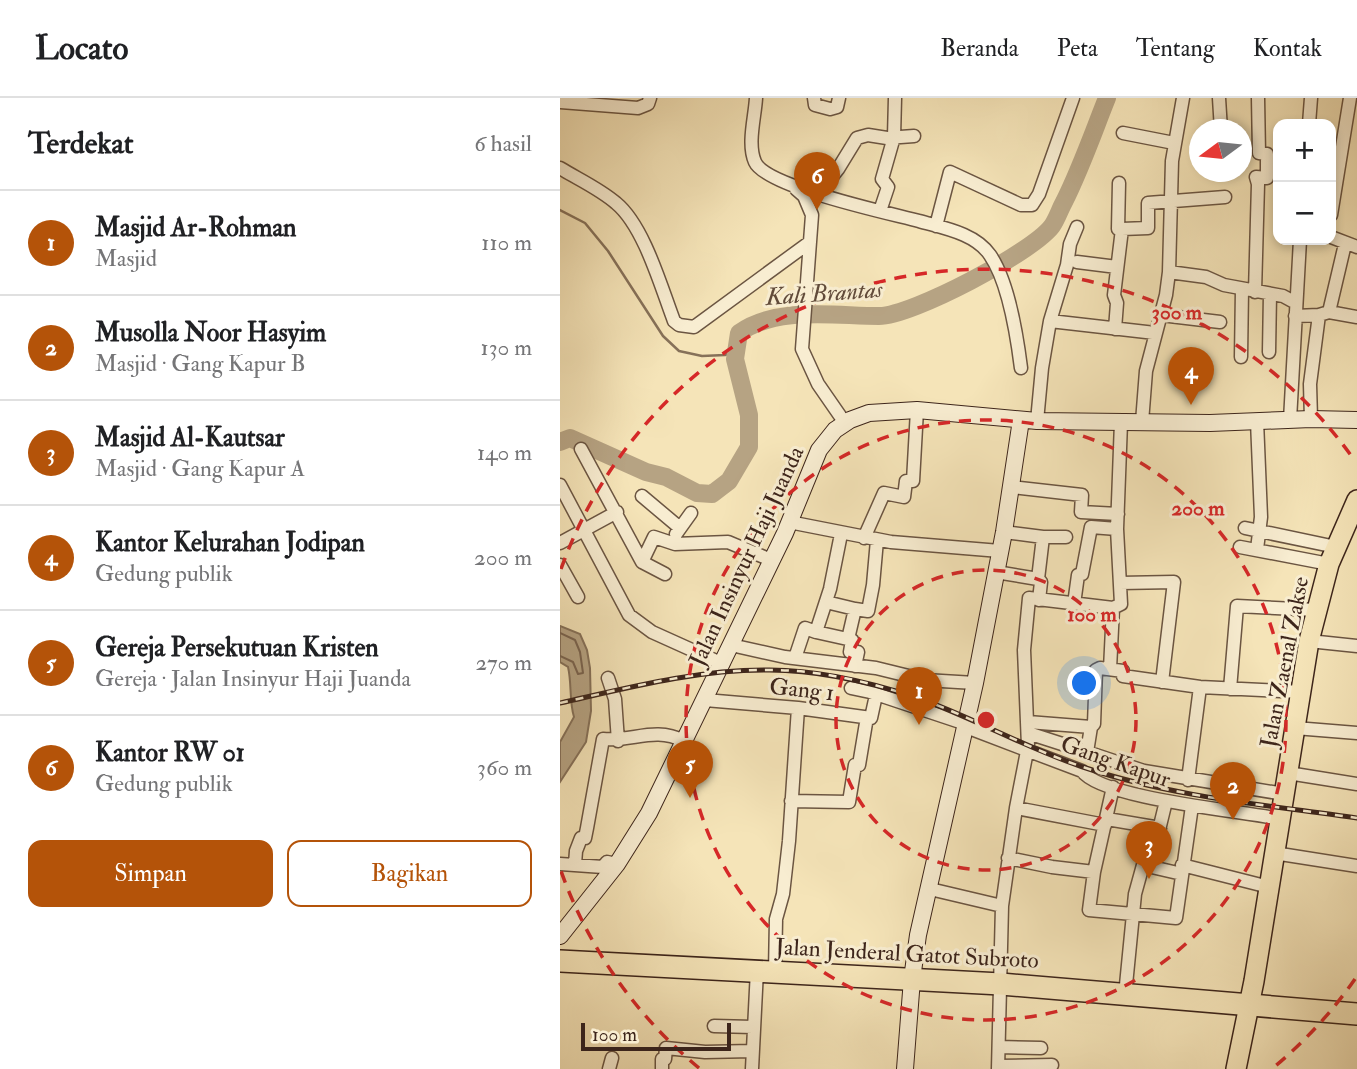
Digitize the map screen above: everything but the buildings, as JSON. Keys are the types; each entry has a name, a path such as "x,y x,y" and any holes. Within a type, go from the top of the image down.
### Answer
{"highway":[{"name":"Jalan Jenderal Gatot Subroto","path":"560,961 1001,984 1357,1014"}],"main road":[{"name":"Jalan Insinyur Haji Juanda","path":"560,936 617,864 649,813 723,664 819,450 830,434 845,423 869,413 917,410 1029,421 1357,421"},
{"path":"905,1069 918,936 975,683 1011,487 1029,421"},
{"name":"Jalan Zaenal Zakse","path":"1236,1069 1250,1004 1309,641 1333,555 1357,500"}],"street":[{"path":"560,102 638,108 649,104 650,98"},
{"path":"756,98 752,149 755,163 764,172 804,196 812,215 802,349 818,384 845,423"},
{"path":"814,98 815,105 830,108 837,107 839,98"},
{"path":"880,211 888,187 882,179 894,137 895,98"},
{"path":"936,226 945,181 950,172 1021,205 1032,205 1039,194 1073,98"},
{"path":"1142,422 1146,371 1169,272 1174,143 1183,98"},
{"path":"1219,98 1220,119"},
{"path":"1255,292 1256,177 1267,178 1272,154 1259,153 1258,98"},
{"path":"1309,119 1311,98"},
{"path":"1336,184 1350,98"},
{"path":"1123,133 1174,143"},
{"path":"818,194 838,169 857,138 868,135 914,136"},
{"path":"560,168 617,203 624,211 645,244 674,321 684,327 694,327 810,242"},
{"path":"1119,183 1118,229 1148,228 1148,203 1225,197"},
{"path":"792,187 936,226 973,239 990,255 1000,277 1014,323 1021,368"},
{"path":"1029,421 1050,321 1077,227"},
{"path":"1115,329 1117,303 1114,295 1122,229"},
{"path":"1290,420 1300,245"},
{"path":"1311,419 1310,381 1324,314 1351,246"},
{"path":"1077,262 1117,267"},
{"path":"1169,272 1206,276 1224,285 1283,296 1295,309 1357,317"},
{"path":"1241,289 1241,357"},
{"path":"1269,352 1270,294"},
{"path":"1161,315 1220,322"},
{"path":"1050,321 1155,333"},
{"path":"826,601 868,611 873,584 870,539 884,493 904,497 906,481 913,481 917,410"},
{"path":"1257,421 1260,530 1257,549"},
{"path":"1052,1065 999,1068 1002,906 1027,751 1024,634 1029,598 1113,608 1121,604 1117,529 1121,422"},
{"path":"581,449 642,562 665,574"},
{"path":"560,485 629,615 652,632 723,664"},
{"path":"1011,487 1082,495 1081,512 1118,514"},
{"path":"642,496 680,528"},
{"path":"560,543 617,512"},
{"path":"669,542 691,513"},
{"path":"789,522 870,539 941,548 1000,551"},
{"path":"1074,604 1078,575 1082,574 1091,527 1117,529"},
{"path":"1245,528 1260,530 1333,555"},
{"path":"1004,532 1066,537"},
{"path":"816,632 841,534"},
{"path":"642,562 654,537 675,544 728,542 771,560"},
{"path":"1039,600 1041,582 1038,579 1043,537"},
{"path":"1240,547 1333,555"},
{"path":"560,565 578,597"},
{"path":"996,572 1038,579"},
{"path":"1120,583 1174,582 1162,682"},
{"path":"1230,689 1237,606 1316,610"},
{"path":"1110,669 1113,608"},
{"path":"848,639 855,609"},
{"path":"795,658 805,628 852,640 850,652 858,652 855,666"},
{"path":"1309,641 1357,646"},
{"path":"731,645 925,680 975,683"},
{"path":"1087,752 1091,727 1094,724 1097,668 1122,670 1122,676 1200,687 1302,692"},
{"path":"608,678 615,699 618,741"},
{"path":"1188,780 1200,687"},
{"name":"Gang Kapur","path":"851,688 966,725 1114,787 1166,801 1280,819"},
{"path":"791,801 849,802 855,765 859,765 867,717 871,718 876,695"},
{"name":"Gang 1","path":"705,700 867,717"},
{"path":"752,1069 753,1027 783,894 798,708"},
{"path":"1028,727 1091,727"},
{"path":"1028,727 1087,752 1144,771 1284,794"},
{"path":"1295,729 1357,733"},
{"path":"565,865 576,851 581,838 585,838 603,739 618,741 636,735 671,734 684,741"},
{"path":"1288,772 1357,784"},
{"path":"1114,787 1094,872 1089,910 1176,918 1192,806"},
{"path":"1150,867 1166,801"},
{"path":"1016,808 1160,828"},
{"path":"1274,853 1357,866"},
{"path":"1009,858 1094,872"},
{"path":"565,865 603,867 607,862 617,864"},
{"path":"1125,995 1135,894 1143,865 1269,887"},
{"path":"930,889 1002,906"},
{"path":"714,1026 753,1027"},
{"path":"999,1047 1041,1048"},
{"path":"662,1069 666,1048 705,1052 752,1051"}],"water":[{"path":"560,626 580,634 587,650 591,711 586,742 560,782 560,742 574,717 568,667 560,662"}],"waterway":[{"name":"Kali Brantas","path":"560,442 570,438 646,472 666,477 697,493 712,494 729,481 749,447 749,415 735,359 739,333 771,319 788,316 879,316 895,313 971,281 1022,251 1054,223 1107,98"},
{"path":"560,210 585,223 608,251 663,336 679,351 702,356 725,355 736,350"}],"railway":[{"path":"560,703 712,673 783,670 821,674 859,681 915,697 1064,760 1119,778 1220,799 1357,818"}],"place":[{"name":"Kantor RW 01","path":"817,210"},
{"name":"Kantor Kelurahan Jodipan","path":"1191,405"},
{"name":"Masjid Ar-Rohman","path":"919,725"},
{"name":"Gereja Persekutuan Kristen","path":"690,798"},
{"name":"Musolla Noor Hasyim","path":"1233,820"},
{"name":"Masjid Al-Kautsar","path":"1149,879"}]}
